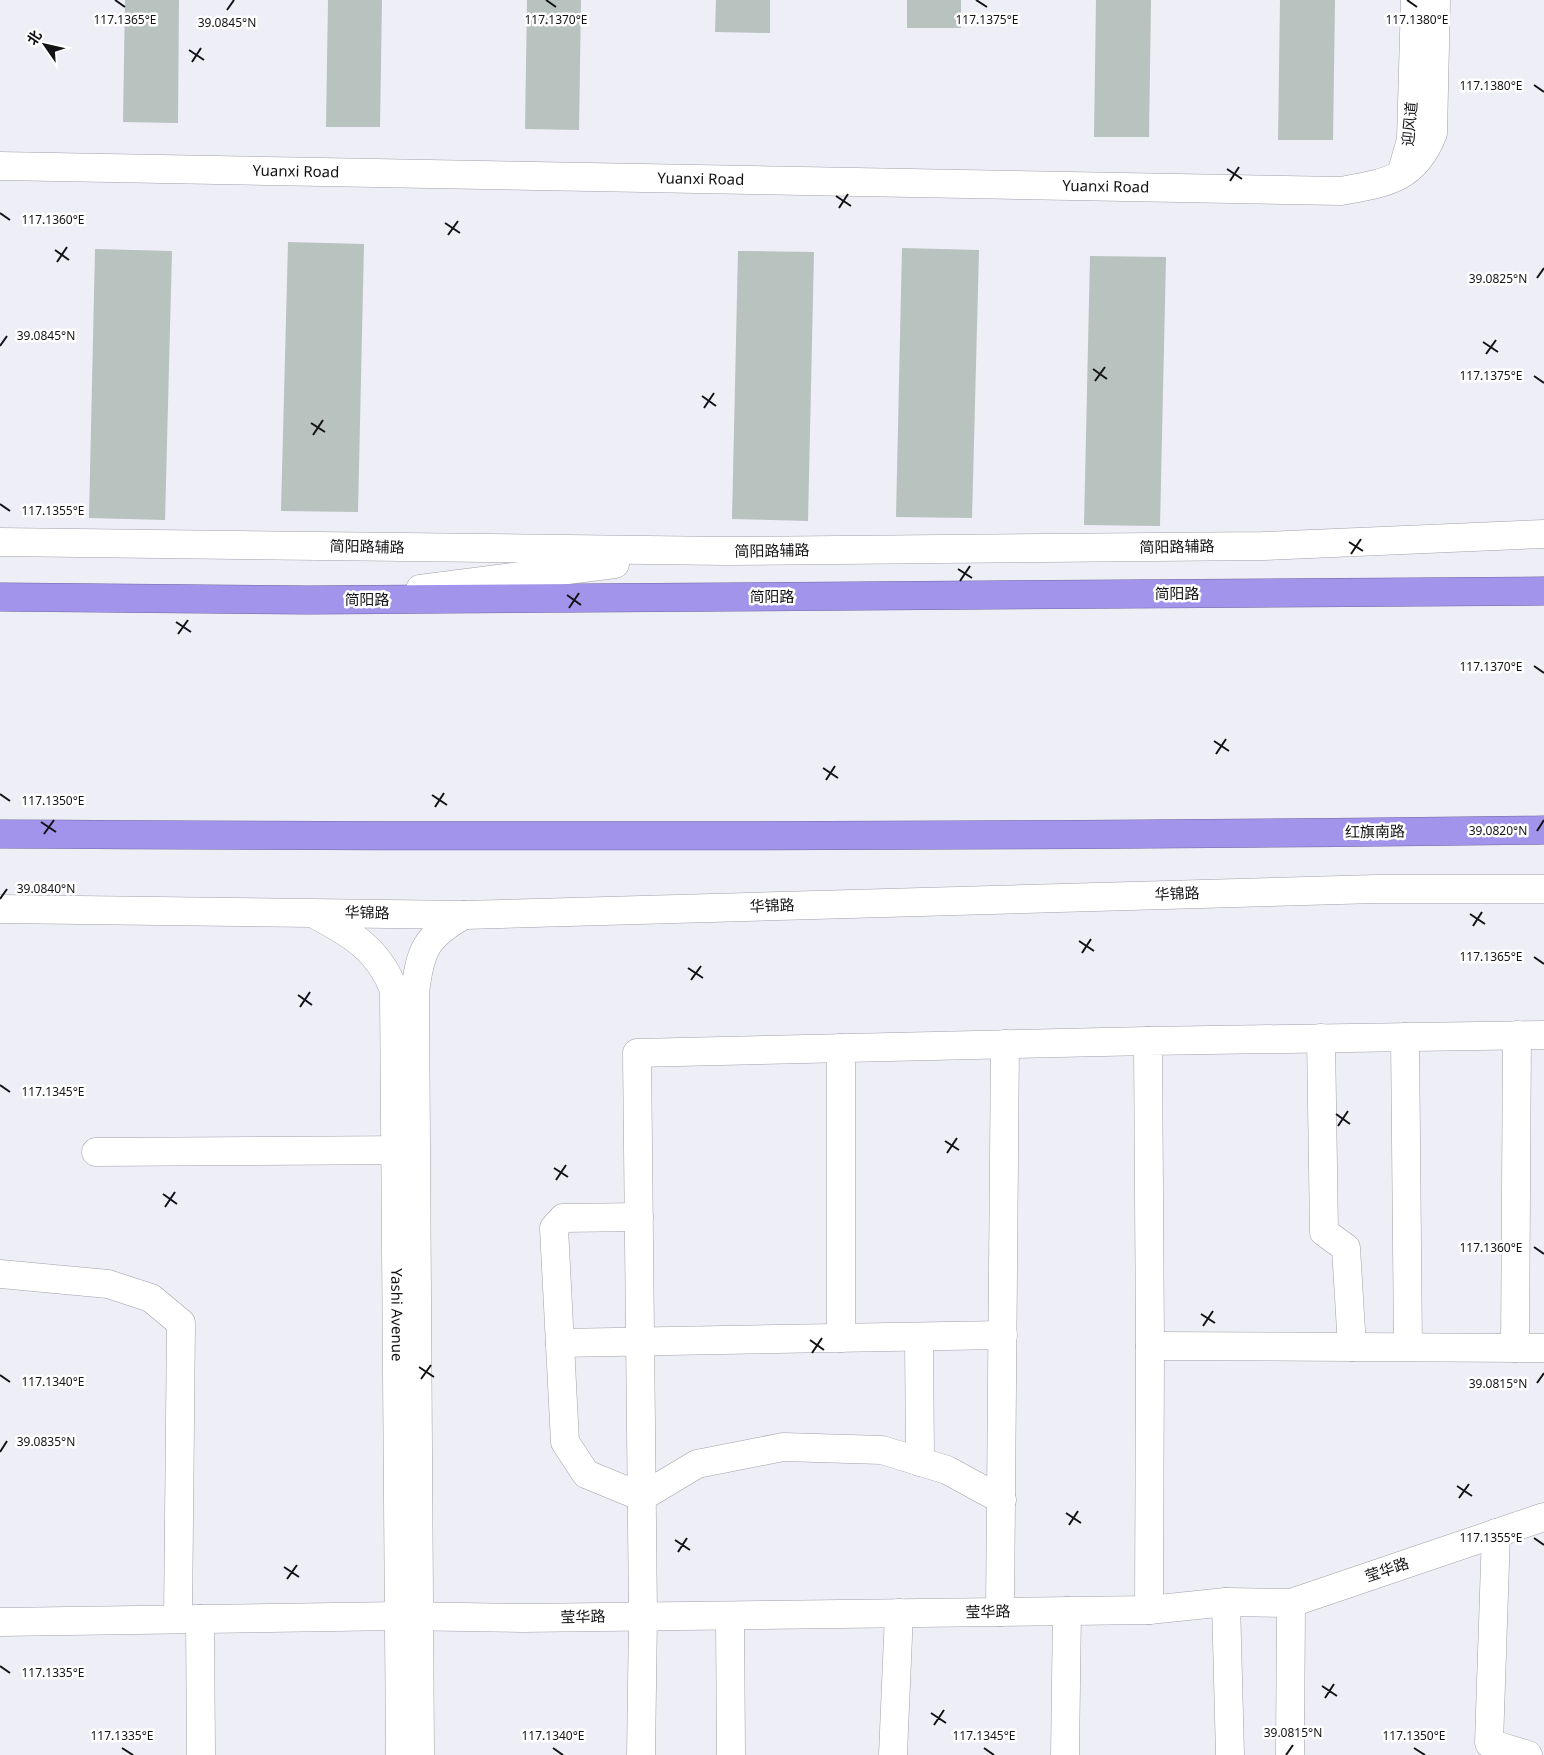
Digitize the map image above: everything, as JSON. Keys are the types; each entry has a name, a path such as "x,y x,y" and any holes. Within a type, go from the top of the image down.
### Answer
{"highway":[{"name":"简阳路","path":"0,597 309,600 1544,590"},
{"name":"红旗南路","path":"0,834 498,837 1206,835 1544,830"}],"street":[{"name":"迎风道","path":"1400,177 1411,140 1415,0"},
{"name":"迎风道","path":"1400,177 1425,154 1433,134 1436,0"},
{"name":"Yuanxi Road","path":"0,166 1341,191 1372,186 1400,177"},
{"name":"简阳路辅路","path":"0,542 726,551 1263,546 1544,534"},
{"path":"309,600 447,587 726,551"},
{"name":"华锦路","path":"0,909 464,915 1376,889 1544,888"},
{"name":"Yashi Avenue","path":"313,913 364,944 387,973 394,990 404,1150 408,1616 400,1755"},
{"name":"Yashi Avenue","path":"404,1150 414,993 421,956 430,940 442,927 464,915"},
{"path":"1515,1348 1517,1035"},
{"path":"642,1755 643,1617 637,1053 1005,1044 1544,1035"},
{"path":"1405,1037 1408,1347"},
{"path":"1321,1038 1324,1232 1346,1248 1352,1347"},
{"path":"1148,1042 1149,1610"},
{"path":"1000,1612 1005,1044"},
{"path":"841,1338 842,1048"},
{"path":"96,1152 404,1150"},
{"path":"639,1217 563,1218 554,1228 565,1442 586,1474 642,1497"},
{"path":"0,1274 108,1284 151,1298 181,1323 189,1619 200,1755"},
{"path":"560,1343 1003,1335"},
{"path":"919,1337 920,1462"},
{"path":"1150,1346 1544,1348"},
{"path":"642,1497 697,1464 783,1447 882,1450 947,1470 1002,1500"},
{"name":"莹华路","path":"0,1622 408,1616 522,1618 899,1614 1149,1610 1226,1602 1291,1602 1544,1517"},
{"path":"1496,1533 1480,1749 1528,1755"},
{"path":"1226,1602 1230,1755"},
{"path":"1290,1755 1291,1602"},
{"path":"1065,1755 1067,1611"},
{"path":"893,1755 899,1614"},
{"name":"Yashi Avenue","path":"408,1616 420,1755"},
{"path":"730,1616 731,1755"}],"building":[{"path":"125,0 179,0 178,123 123,122"},
{"path":"328,0 382,0 380,127 326,127"},
{"path":"527,0 581,0 579,130 525,129"},
{"path":"716,0 770,0 770,33 715,32"},
{"path":"907,0 961,0 961,28 907,28"},
{"path":"1096,0 1151,0 1149,137 1094,137"},
{"path":"1280,0 1335,0 1333,140 1278,140"},
{"path":"288,242 364,244 358,512 281,511"},
{"path":"902,248 979,250 972,518 896,517"},
{"path":"95,249 172,251 165,520 89,518"},
{"path":"738,251 814,252 808,521 732,519"},
{"path":"1090,256 1166,257 1160,526 1084,525"}]}
